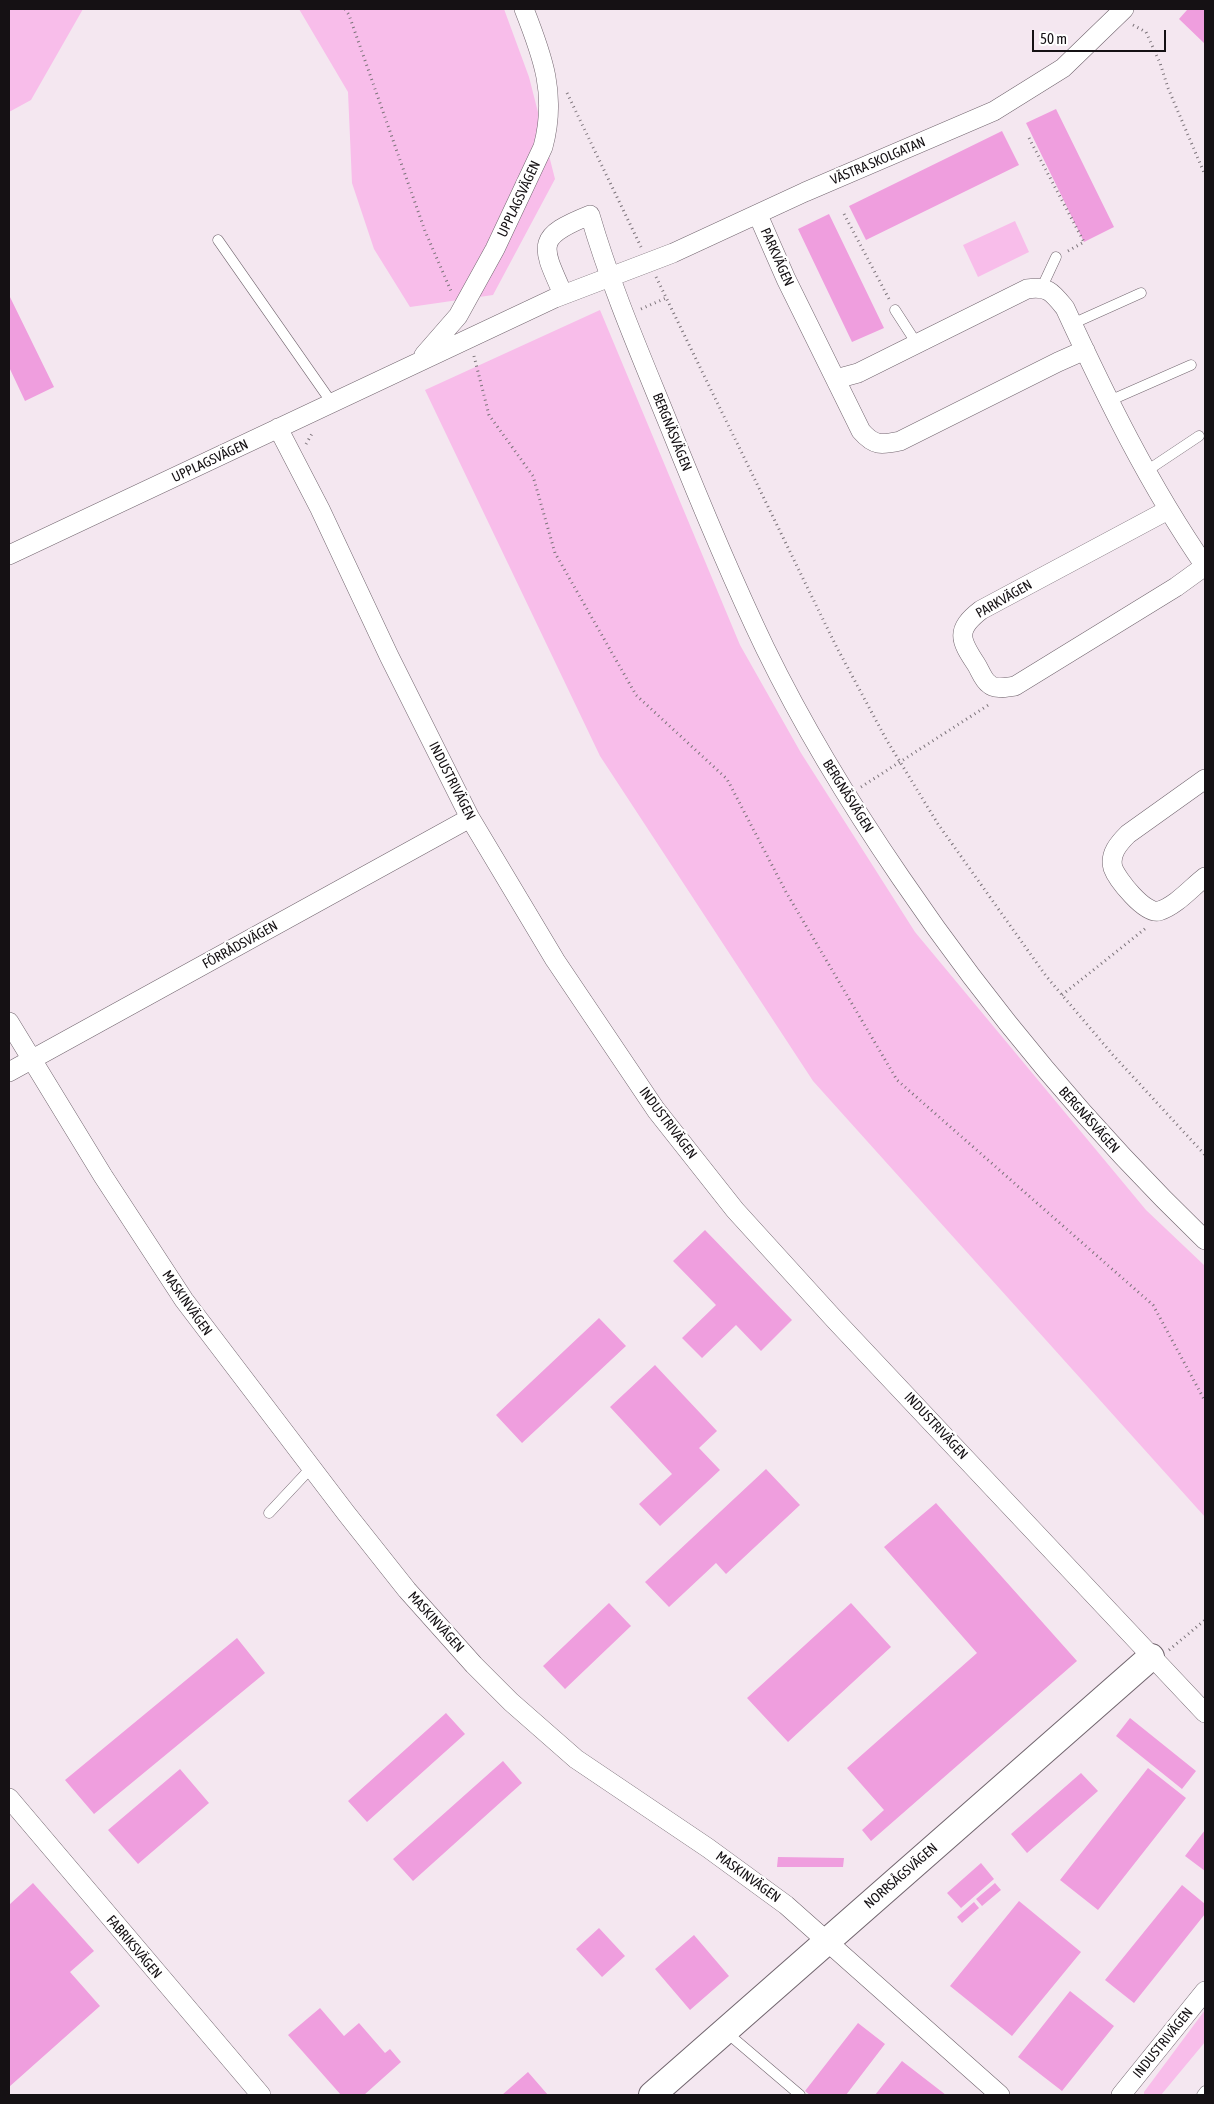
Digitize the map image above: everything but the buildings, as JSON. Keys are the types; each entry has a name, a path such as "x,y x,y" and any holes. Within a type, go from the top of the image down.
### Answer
{"street":[{"name":"UPPLAGSVÄGEN","path":"412,366 442,336 460,313 495,249 531,176 547,132 550,92 544,64 524,9"},
{"name":"VÄSTRA SKOLGATAN","path":"610,277 758,215 805,192 994,111 1064,68 1118,11"},
{"name":"BERGNÄSVÄGEN","path":"563,294 546,254 546,245 551,235 561,228 590,215 610,277 725,561 766,650 819,749 875,839 943,940 996,1008 1058,1085 1118,1152 1205,1240"},
{"name":"PARKVÄGEN","path":"758,215 786,279 861,431 870,440 884,444 900,441 1085,350"},
{"path":"563,294 610,277"},
{"path":"836,379 858,373 1027,290 1042,287 1054,294 1065,308 1145,472 1205,566 1015,686 998,688"},
{"name":"UPPLAGSVÄGEN","path":"9,555 563,294"},
{"name":"INDUSTRIVÄGEN","path":"278,428 320,509 389,656 470,818 555,960 656,1110 735,1210 842,1327 1205,1713"},
{"name":"PARKVÄGEN","path":"998,688 989,684 962,644 963,629 968,620 981,610 1168,510"},
{"path":"1205,779 1128,834 1115,850 1113,868 1137,900 1152,911 1158,911 1172,903 1205,876"},
{"name":"FÖRRÅDSVÄGEN","path":"9,1072 470,818"},
{"name":"MASKINVÄGEN","path":"9,1022 103,1176 184,1300 311,1468 407,1590 511,1702 576,1759 716,1854 786,1905 1000,2095"},
{"name":"NORRSÅGSVÄGEN","path":"652,2095 1152,1657"},
{"name":"FABRIKSVÄGEN","path":"9,1798 261,2095"},
{"name":"INDUSTRIVÄGEN","path":"1121,2095 1205,1991"}],"lane":[{"path":"218,240 332,403"},
{"path":"1042,287 1056,257"},
{"path":"1072,324 1141,293"},
{"path":"895,310 918,344"},
{"path":"1109,401 1191,365"},
{"path":"1145,472 1199,436"},
{"path":"269,1513 311,1468"},
{"path":"725,2031 800,2095"},
{"path":"1202,2095 1205,2091"}],"path":[{"path":"344,9 349,15 425,231 460,313"},
{"path":"1118,11 1146,32 1205,174"},
{"path":"564,84 835,644 899,761 964,862 1001,915 1062,995 1119,1062 1205,1155"},
{"path":"1029,138 1084,242 1056,257"},
{"path":"844,214 895,310"},
{"path":"469,338 489,415 533,476 555,553 636,695 727,779 786,892 897,1080 1153,1305 1205,1401"},
{"path":"848,795 992,702 998,688"},
{"path":"1062,995 1149,925 1152,911"},
{"path":"1152,1657 1168,1651 1205,1620"}],"shaded area":[{"path":"9,9 83,9 31,100 9,112"},
{"path":"299,9 504,9 529,77 555,179 493,295 410,307 374,249 352,183 348,92"},
{"path":"1015,221 1029,252 978,277 963,245"},
{"path":"600,310 740,645 801,753 915,932 1146,1210 1205,1266 1205,1517 813,1081 600,756 425,390"},
{"path":"1205,2010 1205,2042 1161,2095 1144,2095 1144,2092"}]}
